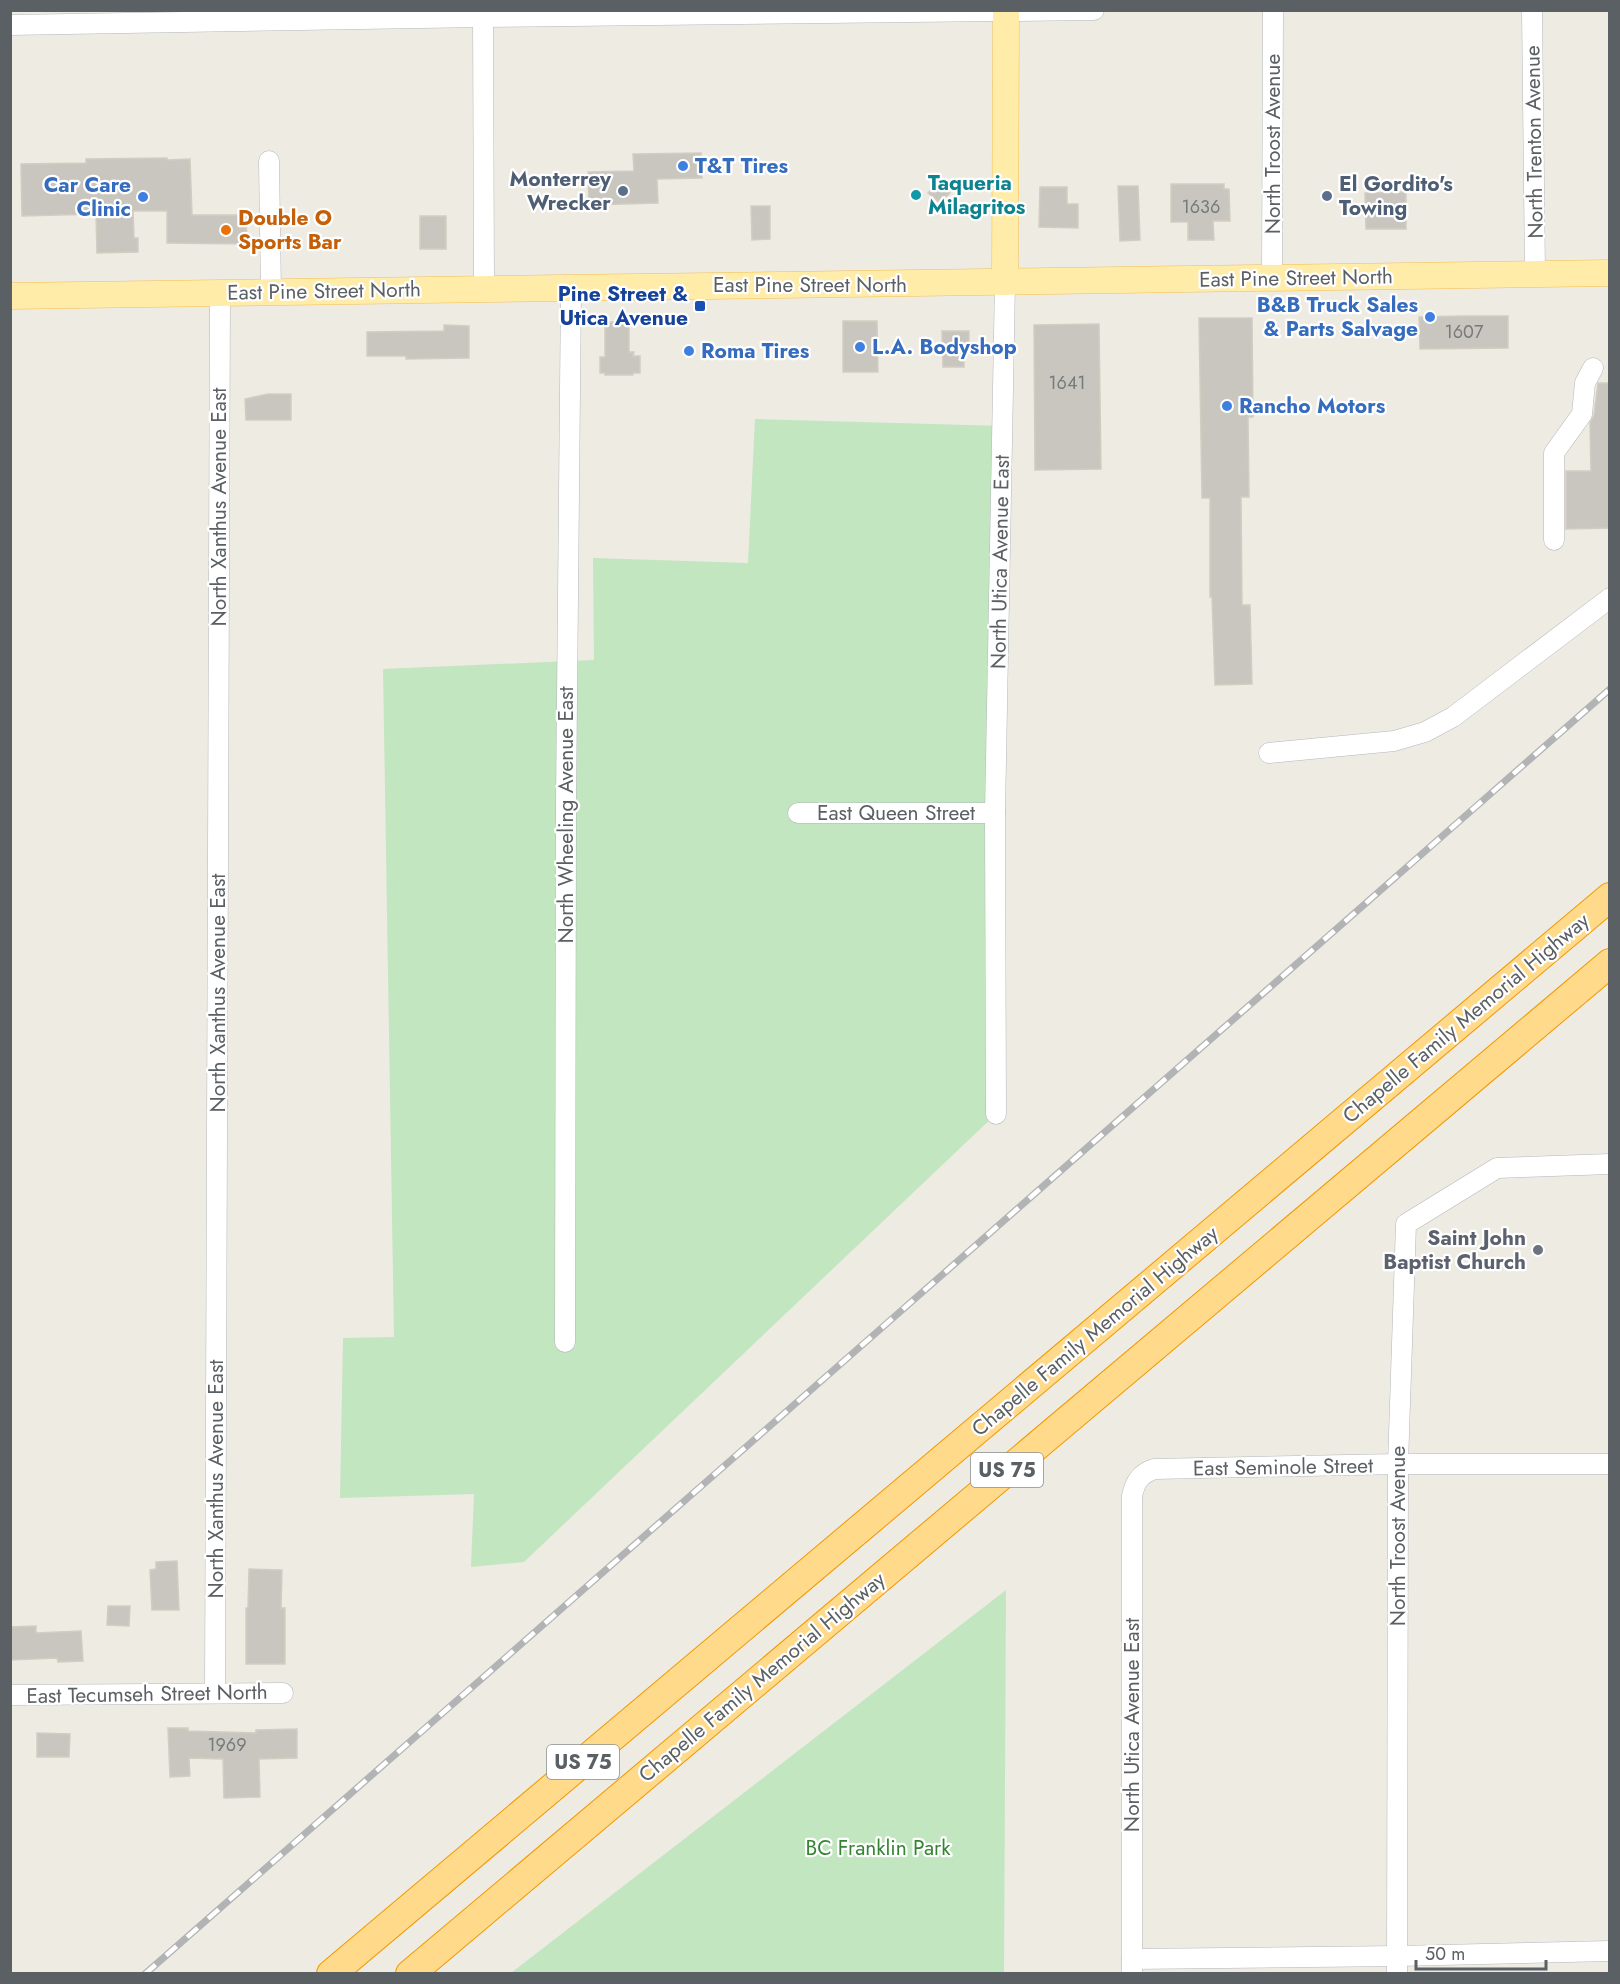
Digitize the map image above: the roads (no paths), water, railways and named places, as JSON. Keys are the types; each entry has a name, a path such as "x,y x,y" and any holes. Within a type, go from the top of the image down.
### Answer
{"highway":[{"name":"Chapelle Family Memorial Highway","path":"332,1974 1610,897"},
{"name":"Chapelle Family Memorial Highway","path":"410,1974 1608,965"}],"main road":[{"name":"North Utica Avenue East","path":"1005,282 1006,12"},
{"name":"East Pine Street North","path":"10,296 1610,273"}],"street":[{"path":"10,25 483,14 1094,10"},
{"name":"North Troost Avenue","path":"1272,278 1273,10"},
{"name":"North Trenton Avenue","path":"1532,10 1535,274"},
{"path":"483,14 484,288"},
{"path":"268,161 271,292"},
{"name":"North Utica Avenue East","path":"996,1114 995,813 1005,282"},
{"name":"North Wheeling Avenue East","path":"565,1342 566,802 571,288"},
{"name":"North Xanthus Avenue East","path":"215,1693 220,293"},
{"path":"1554,540 1554,453 1582,414 1585,383 1593,368"},
{"path":"1269,753 1394,741 1425,732 1453,717 1610,598"},
{"name":"East Queen Street","path":"798,813 995,813"},
{"name":"North Troost Avenue","path":"1398,1965 1398,1464 1406,1224 1497,1168 1610,1164"},
{"name":"East Seminole Street","path":"1139,1478 1145,1472 1154,1469 1398,1464 1610,1464"},
{"name":"North Utica Avenue East","path":"1132,1966 1132,1496 1139,1478"},
{"name":"East Tecumseh Street North","path":"10,1695 283,1693"},
{"path":"1132,1966 1398,1965 1610,1951"}],"railway":[{"path":"145,1974 1610,689"}],"place":[{"name":"T&T Tires","path":"683,166"},
{"name":"Monterrey Wrecker","path":"623,191"},
{"name":"Taqueria Milagritos","path":"916,195"},
{"name":"El Gordito's Towing","path":"1327,196"},
{"name":"Car Care Clinic","path":"143,197"},
{"name":"Double O Sports Bar","path":"226,230"},
{"name":"Pine Street & Utica Avenue","path":"700,306"},
{"name":"B&B Truck Sales & Parts Salvage","path":"1430,317"},
{"name":"L.A. Bodyshop","path":"860,347"},
{"name":"Roma Tires","path":"689,351"},
{"name":"Rancho Motors","path":"1227,406"},
{"name":"Saint John Baptist Church","path":"1538,1250"}],"park label":[{"name":"BC Franklin Park","path":"878,1848"}]}
